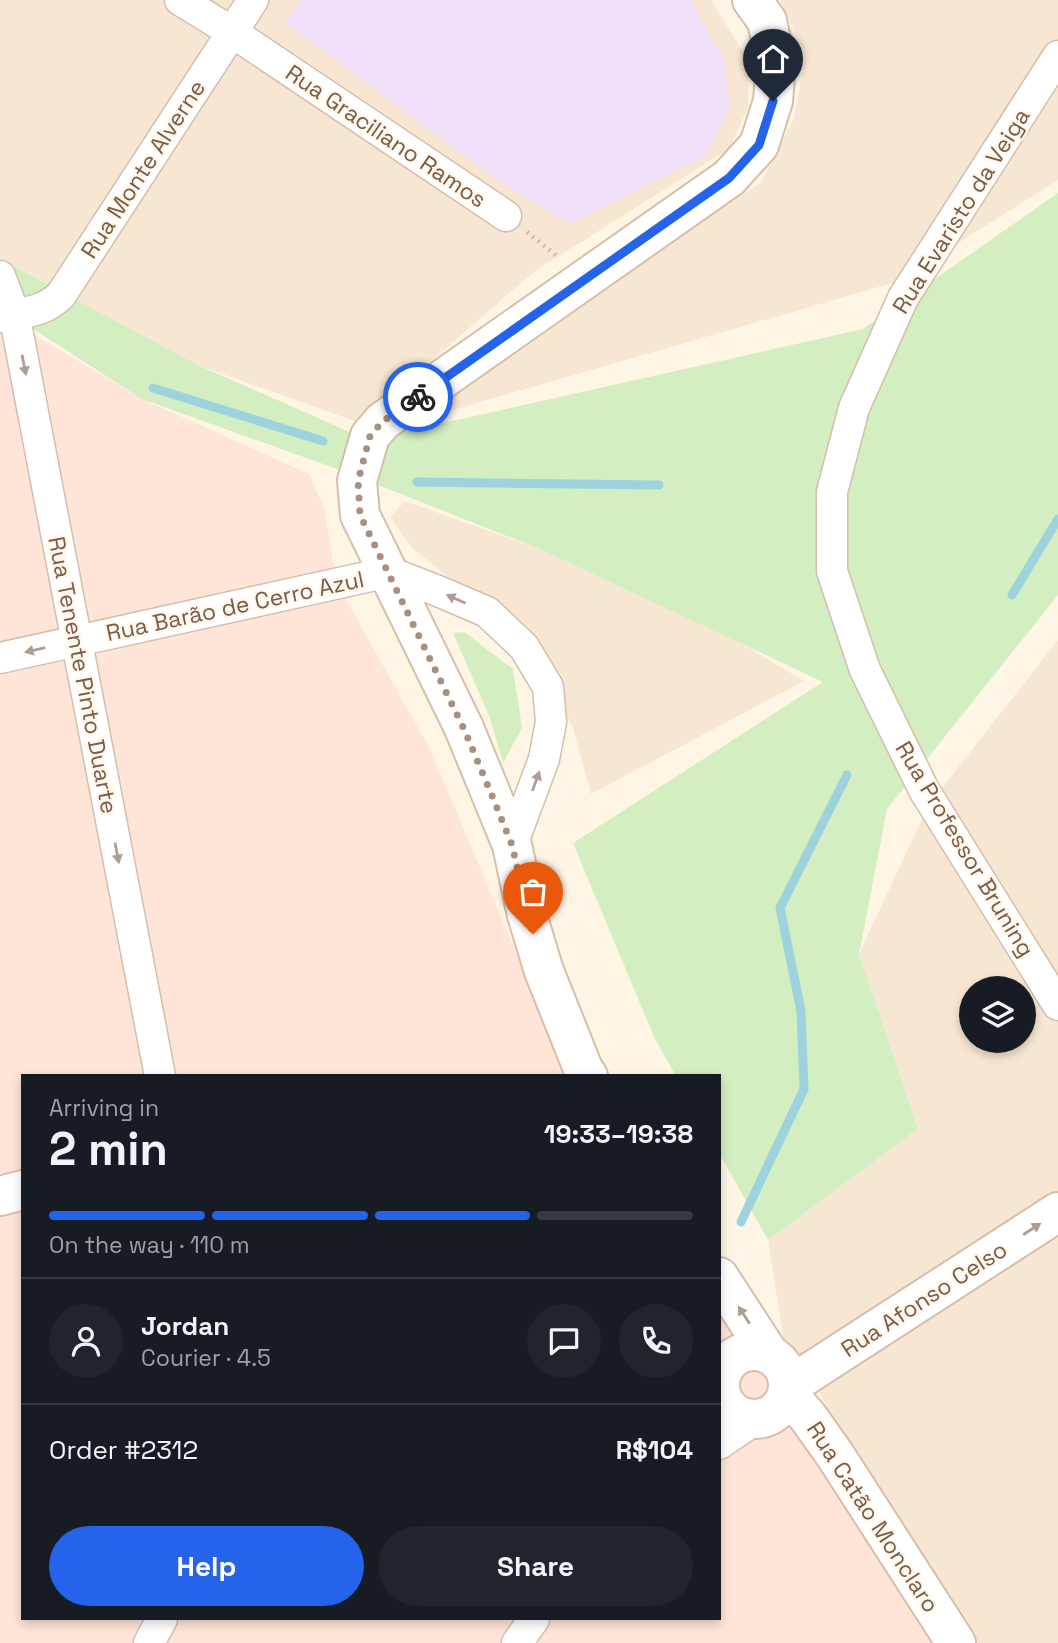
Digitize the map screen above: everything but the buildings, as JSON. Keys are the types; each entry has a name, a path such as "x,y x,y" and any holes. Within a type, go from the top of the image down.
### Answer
{"main road":[{"path":"578,1074 527,915 512,845 464,729 360,515 358,481 370,436 383,421 729,178 759,145 773,101 776,63 767,21 752,0"},
{"path":"0,1196 21,1191"},
{"name":"Rua Afonso Celso","path":"788,1390 1058,1212"},
{"path":"721,1280 769,1354"},
{"path":"721,1375 726,1364 738,1354 754,1350 769,1354 780,1361 787,1373 788,1390 776,1411 770,1416 756,1419 742,1417 731,1410 721,1392"},
{"name":"Rua Catão Monclaro","path":"788,1390 835,1455 956,1643"}],"street":[{"name":"Rua Graciliano Ramos","path":"180,0 506,216"},
{"name":"Rua Monte Alverne","path":"7,315 44,309 61,295 253,0"},
{"name":"Rua Evaristo da Veiga","path":"854,408 903,298 1058,56"},
{"name":"Rua Tenente Pinto Duarte","path":"0,276 77,640 160,1074"},
{"name":"Rua Professor Bruning","path":"854,408 832,492 832,571 865,670 924,790 1058,1005"},
{"name":"Rua Barão de Cerro Azul","path":"0,658 389,572"},
{"path":"389,572 487,612 524,647 548,687 551,722 544,759 512,845"},
{"path":"721,1443 756,1419"},
{"path":"149,1643 161,1620"},
{"path":"517,1643 533,1620"}],"path":[{"name":"Rua Graciliano Ramos","path":"506,216 587,279"}],"shaded area":[{"path":"0,0 711,0 749,61 748,108 729,149 535,271 360,423 200,366 0,259"},
{"path":"301,0 690,0 723,57 730,108 706,155 570,224 503,184 285,22"},
{"path":"780,0 1058,0 1058,180 896,282 397,426 586,295 761,183 794,118 806,55"},
{"path":"0,315 142,399 309,474 324,508 337,584 430,749 567,1074 21,1074 21,1620 721,1620 721,1306 795,1416 938,1643 0,1643"},
{"path":"405,501 540,549 732,638 804,681 591,794 573,728 536,651 412,548 390,517"},
{"path":"1058,640 1058,1643 976,1643 828,1410 801,1361 784,1341 768,1240 918,1129 859,954 928,806"}],"green space":[{"path":"1058,193 1058,595 887,809 859,954 918,1129 768,1240 721,1157 721,1074 675,1074 655,1039 573,843 823,682 540,549 340,470 142,399 0,310 0,259 200,366 368,440 863,329"},
{"path":"464,632 513,669 522,728 503,763 490,718 453,633"}],"waterway":[{"path":"153,388 323,441"},
{"path":"417,482 659,485"},
{"path":"1012,595 1058,519"},
{"path":"741,1222 804,1089 801,1011 780,908 847,775"}],"way so far":[{"path":"418,397 383,421 370,436 358,481 360,515 464,729 493,798 512,845 533,934"}],"route":[{"path":"418,397 729,178 759,145 773,101"}]}
